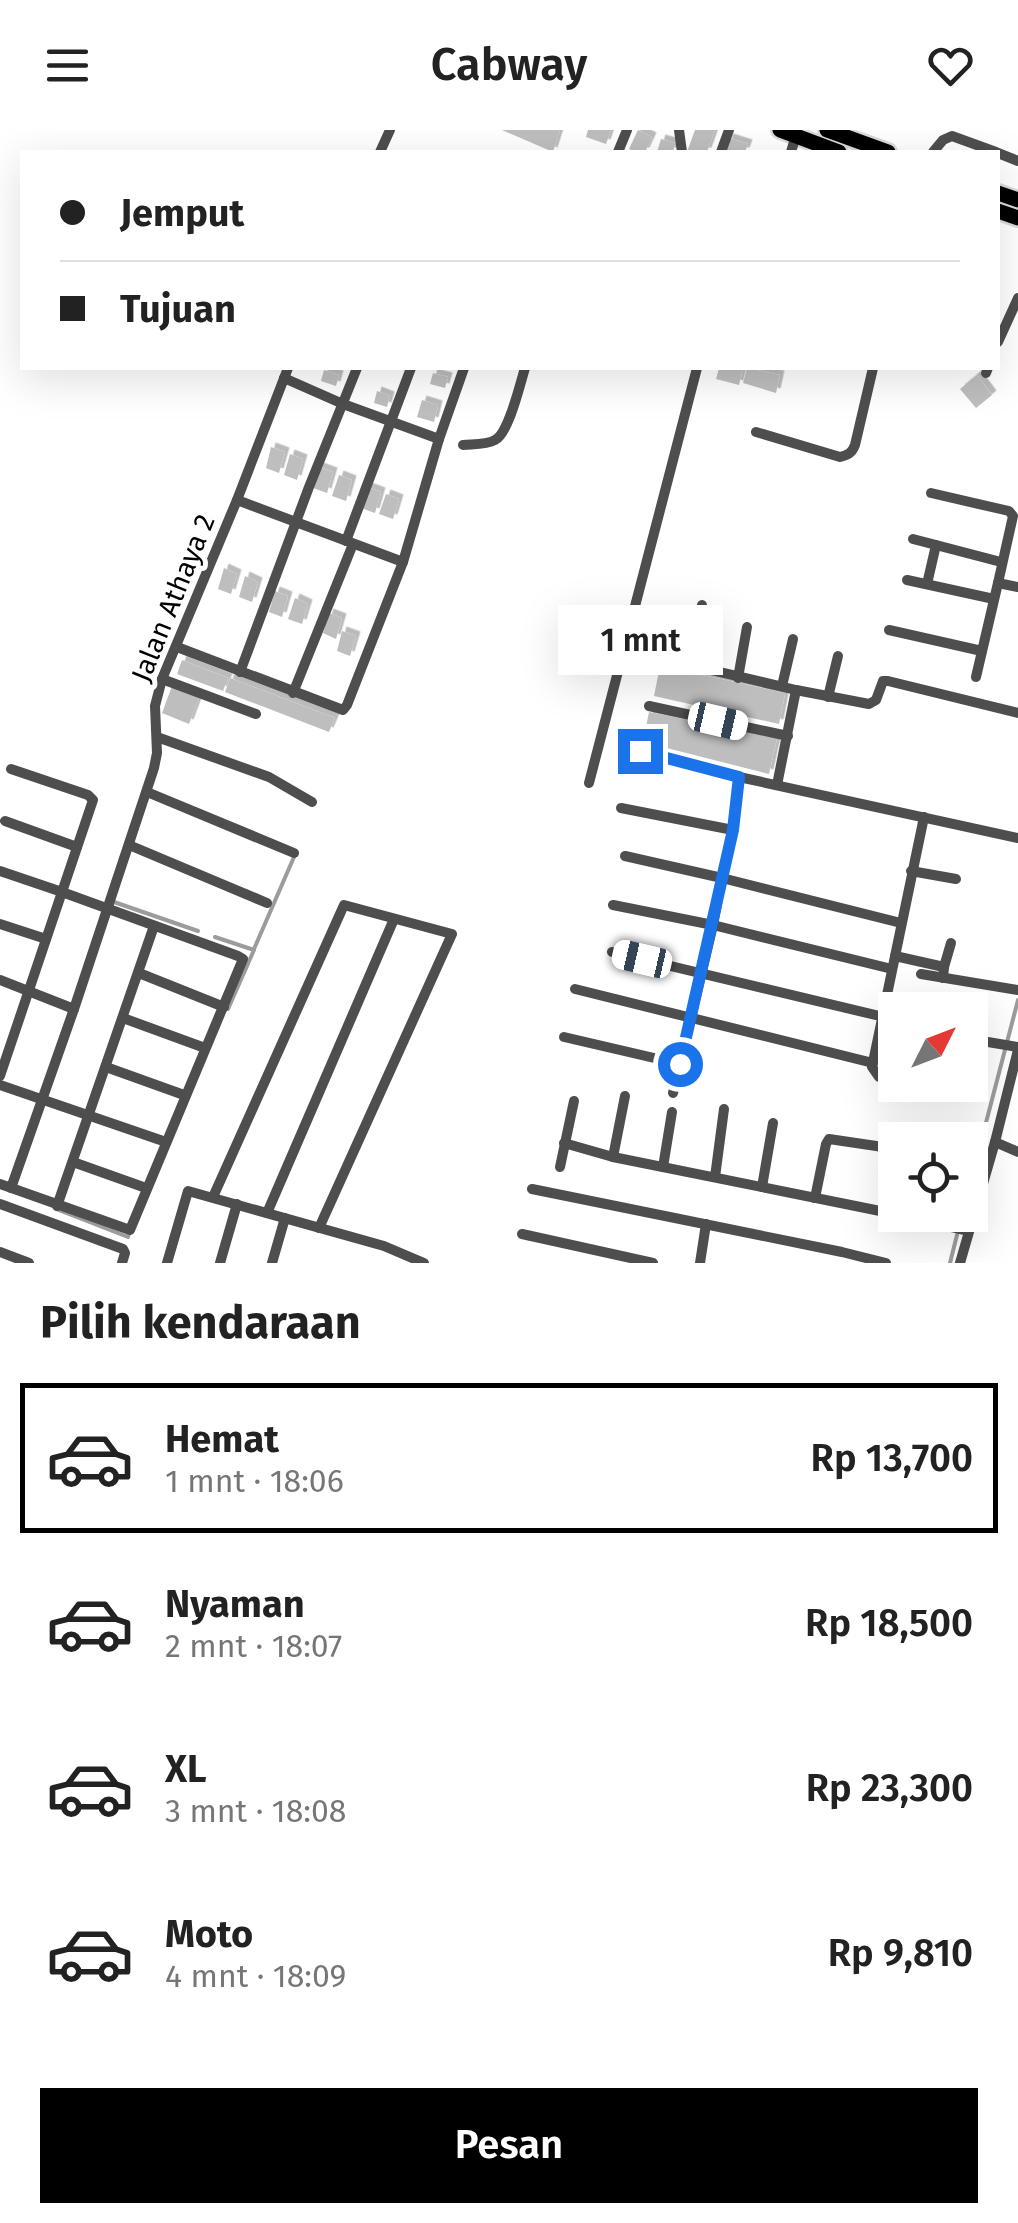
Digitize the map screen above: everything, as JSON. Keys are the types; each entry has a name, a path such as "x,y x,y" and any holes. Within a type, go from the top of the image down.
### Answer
{"highway":[{"path":"826,130 882,150"},
{"path":"797,139 833,150"}],"street":[{"path":"935,150 952,136 989,150"},
{"path":"1000,338 1018,298"},
{"path":"240,672 356,370"},
{"path":"293,693 410,370"},
{"path":"177,647 338,710 345,708 403,562 463,370"},
{"path":"463,445 484,444 504,432 525,370"},
{"path":"589,783 696,370"},
{"path":"756,432 847,456 855,445 874,370"},
{"path":"286,373 343,404 439,439"},
{"name":"Jalan Athaya 2","path":"6,1186 43,1098 147,792 158,753 155,706 162,680 286,373"},
{"path":"930,493 1009,511 1013,516 976,677"},
{"path":"237,500 403,562"},
{"path":"913,539 1001,562"},
{"path":"927,584 936,545"},
{"path":"907,580 994,599"},
{"path":"998,584 1018,588"},
{"path":"686,666 702,606"},
{"path":"738,678 747,626"},
{"path":"890,630 982,651"},
{"path":"782,686 793,639"},
{"path":"828,696 838,656"},
{"path":"660,658 738,678 873,703 883,681 1018,713"},
{"path":"162,680 256,714"},
{"path":"777,786 796,690"},
{"path":"649,706 788,736"},
{"path":"157,737 269,777 312,802"},
{"path":"640,751 777,786 1018,838"},
{"path":"0,1076 92,806 91,798 11,769"},
{"path":"673,1093 733,830 739,777"},
{"path":"147,792 294,853"},
{"path":"621,808 733,830"},
{"path":"888,992 924,817"},
{"path":"5,821 77,847"},
{"path":"128,845 267,902"},
{"path":"625,856 902,923"},
{"path":"0,870 241,957 130,1229 6,1186"},
{"path":"911,871 956,879"},
{"path":"213,1198 344,905 452,934 319,1228"},
{"path":"613,905 892,969"},
{"path":"268,1213 394,919"},
{"path":"0,924 46,940"},
{"path":"57,1206 154,926"},
{"path":"944,973 950,942"},
{"path":"612,952 878,1016"},
{"path":"895,956 944,973 1018,990"},
{"path":"138,972 224,1006"},
{"path":"922,974 944,973"},
{"path":"0,980 74,1009"},
{"path":"575,989 874,1062"},
{"path":"123,1018 204,1048"},
{"path":"0,1033 13,1038"},
{"path":"564,1037 680,1064"},
{"path":"988,1042 1018,1048 988,1156"},
{"path":"878,1044 874,1062 878,1076"},
{"path":"106,1067 184,1095"},
{"path":"0,1085 166,1142"},
{"path":"613,1157 625,1096"},
{"path":"560,1167 574,1101"},
{"path":"714,1177 724,1109"},
{"path":"663,1167 672,1112"},
{"path":"762,1187 773,1122"},
{"path":"815,1198 830,1139 878,1147"},
{"path":"995,1142 1018,1152"},
{"path":"564,1144 878,1211"},
{"path":"73,1162 146,1188"},
{"path":"532,1189 706,1224 842,1257 886,1263"},
{"path":"166,1263 188,1190 384,1246 424,1263"},
{"path":"0,1204 123,1249 122,1263"},
{"path":"220,1263 237,1204"},
{"path":"272,1263 285,1218"},
{"path":"700,1263 706,1224"},
{"path":"960,1263 968,1232"},
{"path":"522,1234 654,1263"},
{"path":"0,1252 29,1263"}],"building":[{"path":"502,130 560,130 554,150"},
{"path":"588,130 611,130 606,144 586,137"},
{"path":"638,130 652,137 646,150 629,149"},
{"path":"695,130 715,130 708,150 688,150"},
{"path":"729,138 748,144 746,150 725,150"},
{"path":"661,139 675,143 673,150 658,150"},
{"path":"324,370 339,375 336,386 321,381"},
{"path":"718,370 743,370 739,385 716,379"},
{"path":"746,370 780,375 776,393 743,383"},
{"path":"433,373 448,377 445,388 430,384"},
{"path":"977,375 992,395 976,408 960,389"},
{"path":"377,391 390,396 387,407 374,403"},
{"path":"422,400 438,405 434,422 417,417"},
{"path":"271,447 285,452 279,473 266,468"},
{"path":"290,454 303,459 297,480 284,475"},
{"path":"319,467 333,472 327,493 313,488"},
{"path":"339,475 352,480 346,501 332,496"},
{"path":"367,487 381,492 375,513 361,508"},
{"path":"386,494 399,499 393,519 379,514"},
{"path":"224,568 237,574 231,594 218,589"},
{"path":"245,576 258,582 252,602 239,597"},
{"path":"275,591 288,596 282,617 269,612"},
{"path":"295,598 308,604 302,624 288,619"},
{"path":"329,613 342,618 336,639 323,633"},
{"path":"342,631 356,636 350,656 337,651"},
{"path":"182,660 228,678 223,691 177,674"},
{"path":"660,666 785,693 779,724 654,696"},
{"path":"230,678 335,718 329,732 225,692"},
{"path":"172,686 199,697 189,724 162,713"},
{"path":"649,712 777,738 769,774 643,742"}],"waterway":[{"path":"254,949 294,857"},
{"path":"114,902 198,931"},
{"path":"215,937 254,950 228,1009"},
{"path":"986,1122 1018,1000"},
{"path":"56,1209 128,1237 129,1233"},
{"path":"950,1263 958,1232"}],"route":[{"path":"640,751 739,777 733,830 680,1064"}]}
